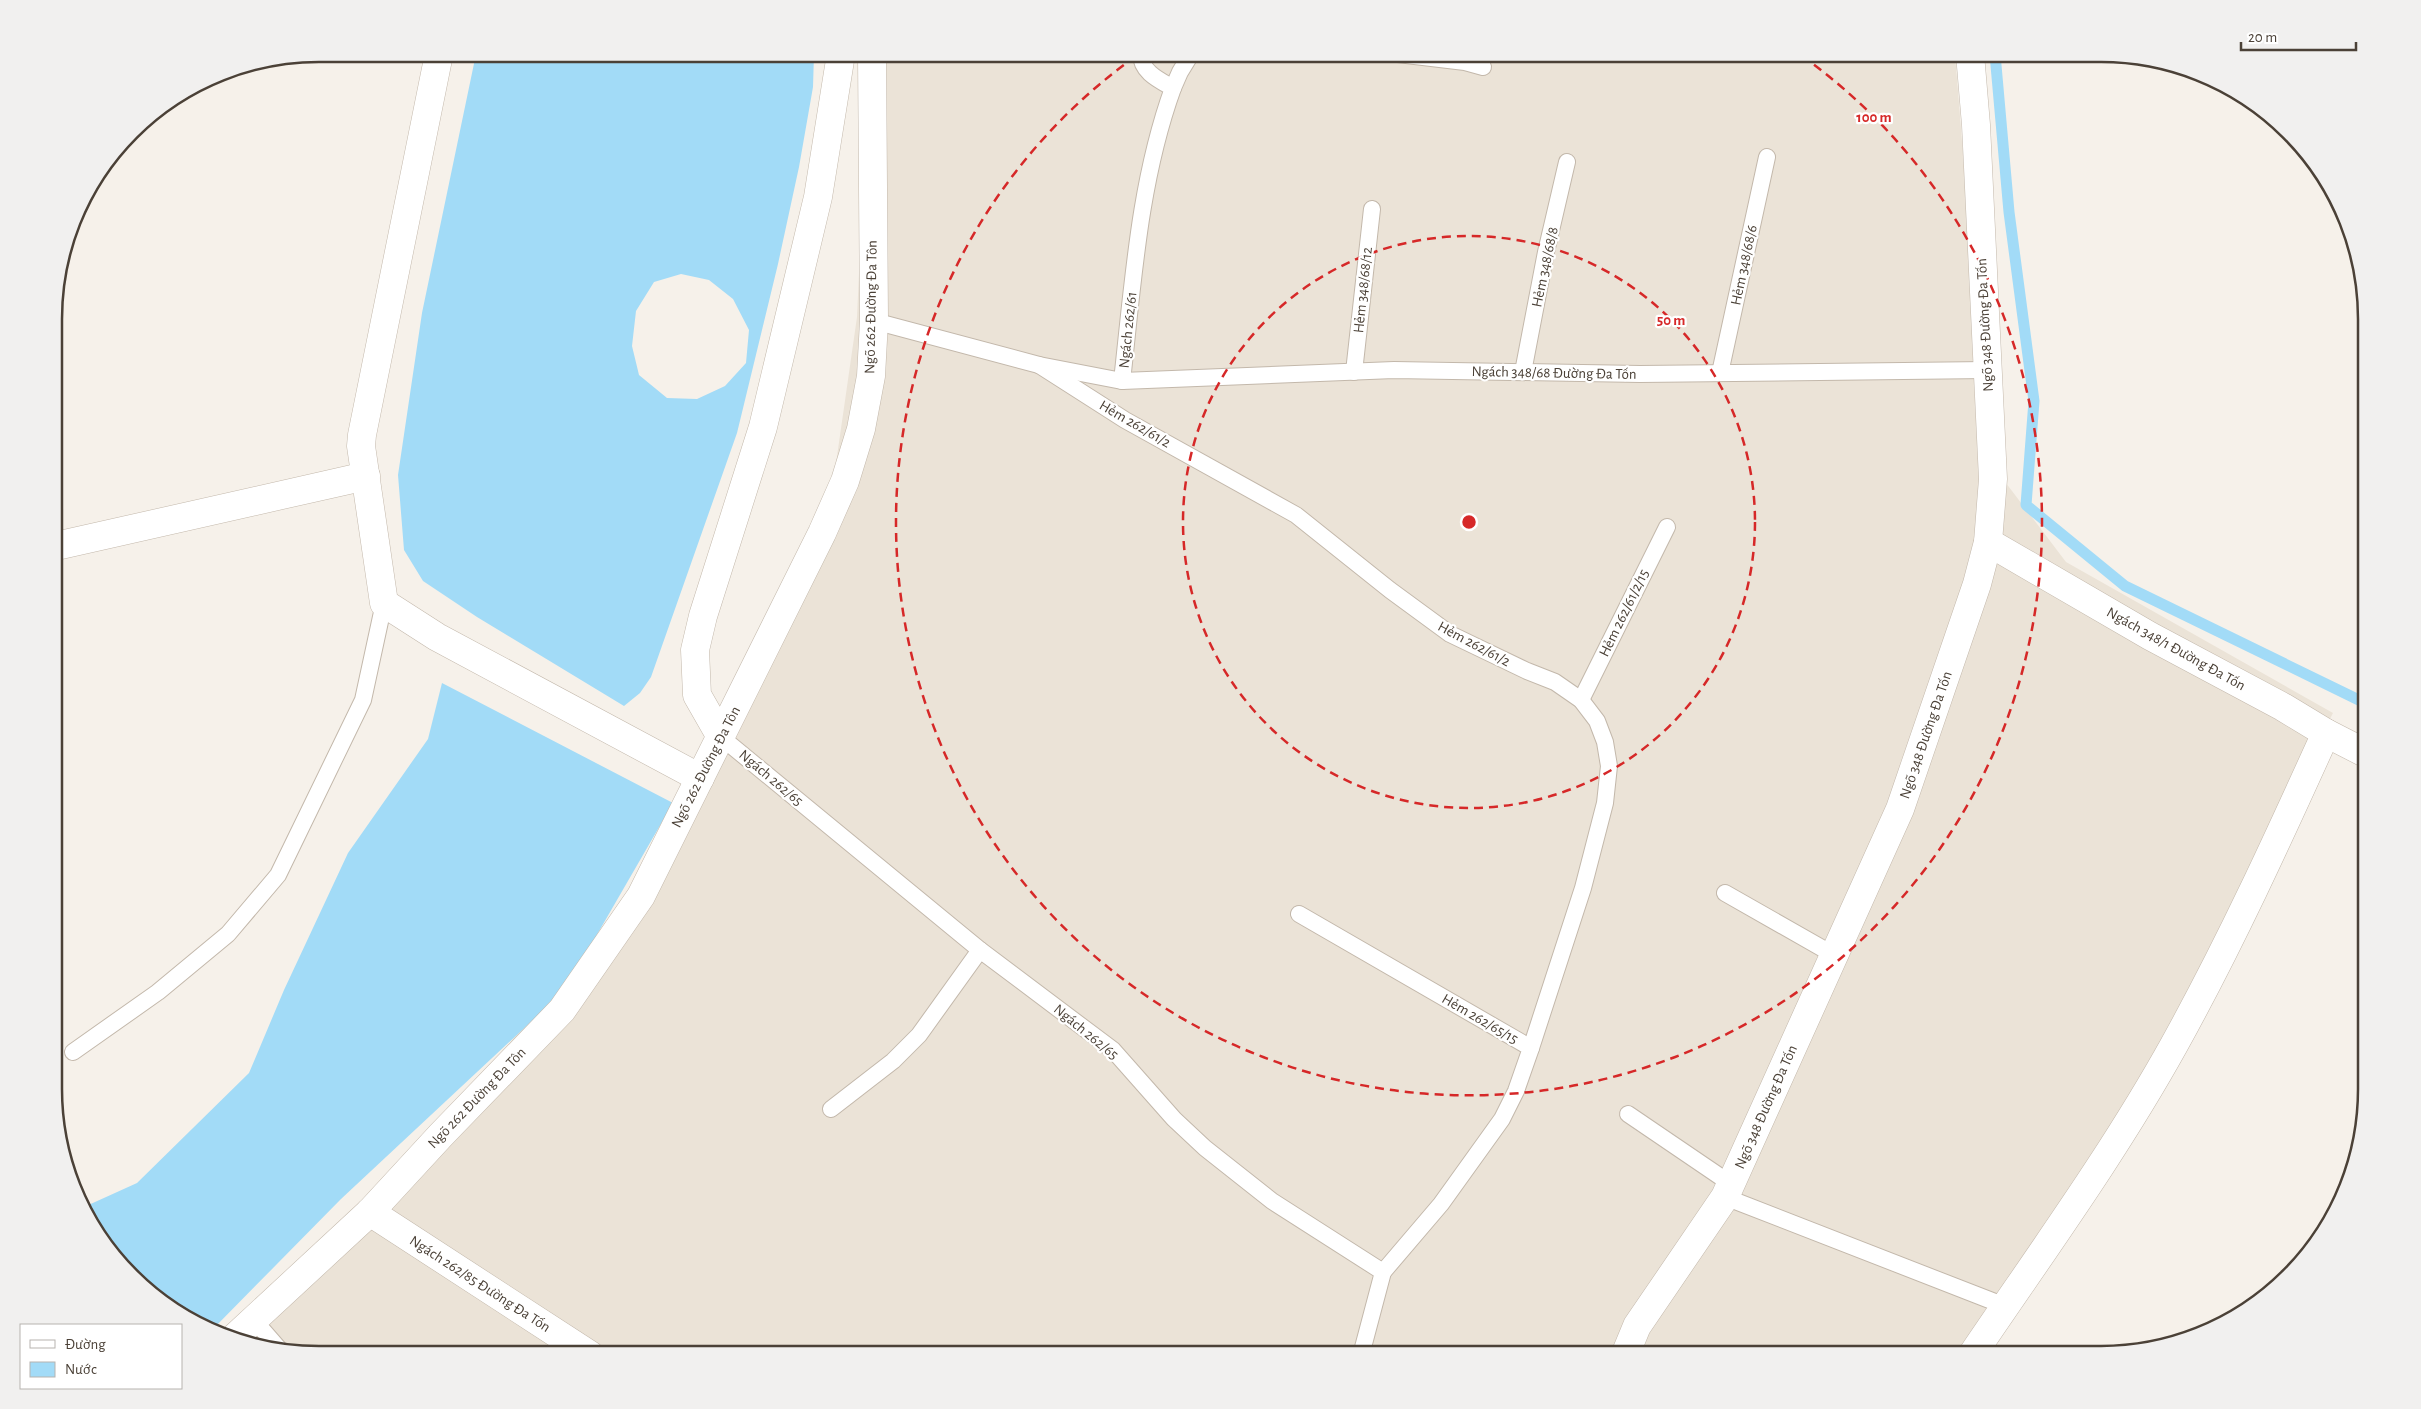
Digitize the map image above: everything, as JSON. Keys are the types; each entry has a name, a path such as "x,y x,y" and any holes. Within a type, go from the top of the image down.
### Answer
{"street":[{"path":"437,62 362,435 361,446 384,604 437,637 700,778"},
{"path":"721,737 697,695 695,650 703,616 765,418 818,196 841,62"},
{"name":"Ngõ 262 Đường Đa Tôn","path":"239,1333 370,1212 447,1128 562,1010 641,896 721,737 822,533 845,480 863,420 870,376 874,321 872,62"},
{"name":"Ngõ 348 Đường Đa Tốn","path":"1629,1346 1637,1326 1728,1190 1900,810 1977,584 1988,542 1993,479 1976,125 1971,62"},
{"path":"62,545 366,476"},
{"name":"Ngách 348/1 Đường Đa Tốn","path":"1988,542 2150,636 2358,749"},
{"path":"1978,1346 2079,1200 2174,1046 2263,872 2326,733"},
{"name":"Ngách 262/85 Đường Đa Tốn","path":"370,1212 576,1346"}],"lane":[{"path":"1144,62 1146,68 1154,77 1173,88"},
{"name":"Ngách 262/61","path":"874,321 1039,365 1122,381 1140,221 1158,142 1173,88 1186,62"},
{"path":"1454,62 1482,66"},
{"name":"Hẻm 348/68/6","path":"1720,373 1767,157"},
{"name":"Hẻm 348/68/8","path":"1523,372 1546,252 1567,162"},
{"name":"Hẻm 348/68/12","path":"1354,372 1372,208"},
{"name":"Hẻm 262/61/2","path":"1039,365 1125,420 1296,515 1390,590 1450,634 1527,671 1555,682 1581,700 1598,721 1605,742 1609,766 1605,803 1583,888 1531,1048"},
{"name":"Ngách 348/68 Đường Đa Tốn","path":"1122,381 1394,370 1720,373 1987,370"},
{"name":"Hẻm 262/61/2/15","path":"1581,700 1667,527"},
{"path":"73,1052 158,992 228,934 278,875 363,700 384,604"},
{"name":"Ngách 262/65","path":"721,737 980,950 1113,1050 1174,1119 1205,1148 1272,1201 1382,1272"},
{"path":"1726,892 1834,955"},
{"name":"Hẻm 262/65/15","path":"1299,914 1531,1048 1516,1091 1502,1120 1442,1204 1382,1272"},
{"path":"831,1109 893,1061 919,1034 980,950"},
{"path":"1628,1114 1728,1190 2005,1306"},
{"path":"1363,1346 1382,1272"},
{"path":"253,1319 273,1343"}],"shaded area":[{"path":"869,62 1956,62 1969,229 1993,466 2066,562 2333,713 2137,1104 1982,1346 303,1346 269,1342 246,1336 362,1226 625,900 828,519 857,317"}],"water":[{"path":"474,62 814,62 813,87 799,167 778,264 737,433 651,677 640,693 624,706 477,617 423,581 404,550 398,475 422,313","holes":["681,274 709,280 733,299 749,330 746,363 725,386 697,399 667,398 639,375 632,346 636,311 654,282"]},
{"path":"442,683 673,803 565,990 341,1199 217,1325 191,1312 150,1283 116,1246 90,1204 137,1183 249,1073 284,990 348,853 428,739"}],"waterway":[{"path":"1996,62 2009,212 2034,401 2026,505 2125,586 2358,700"}]}
